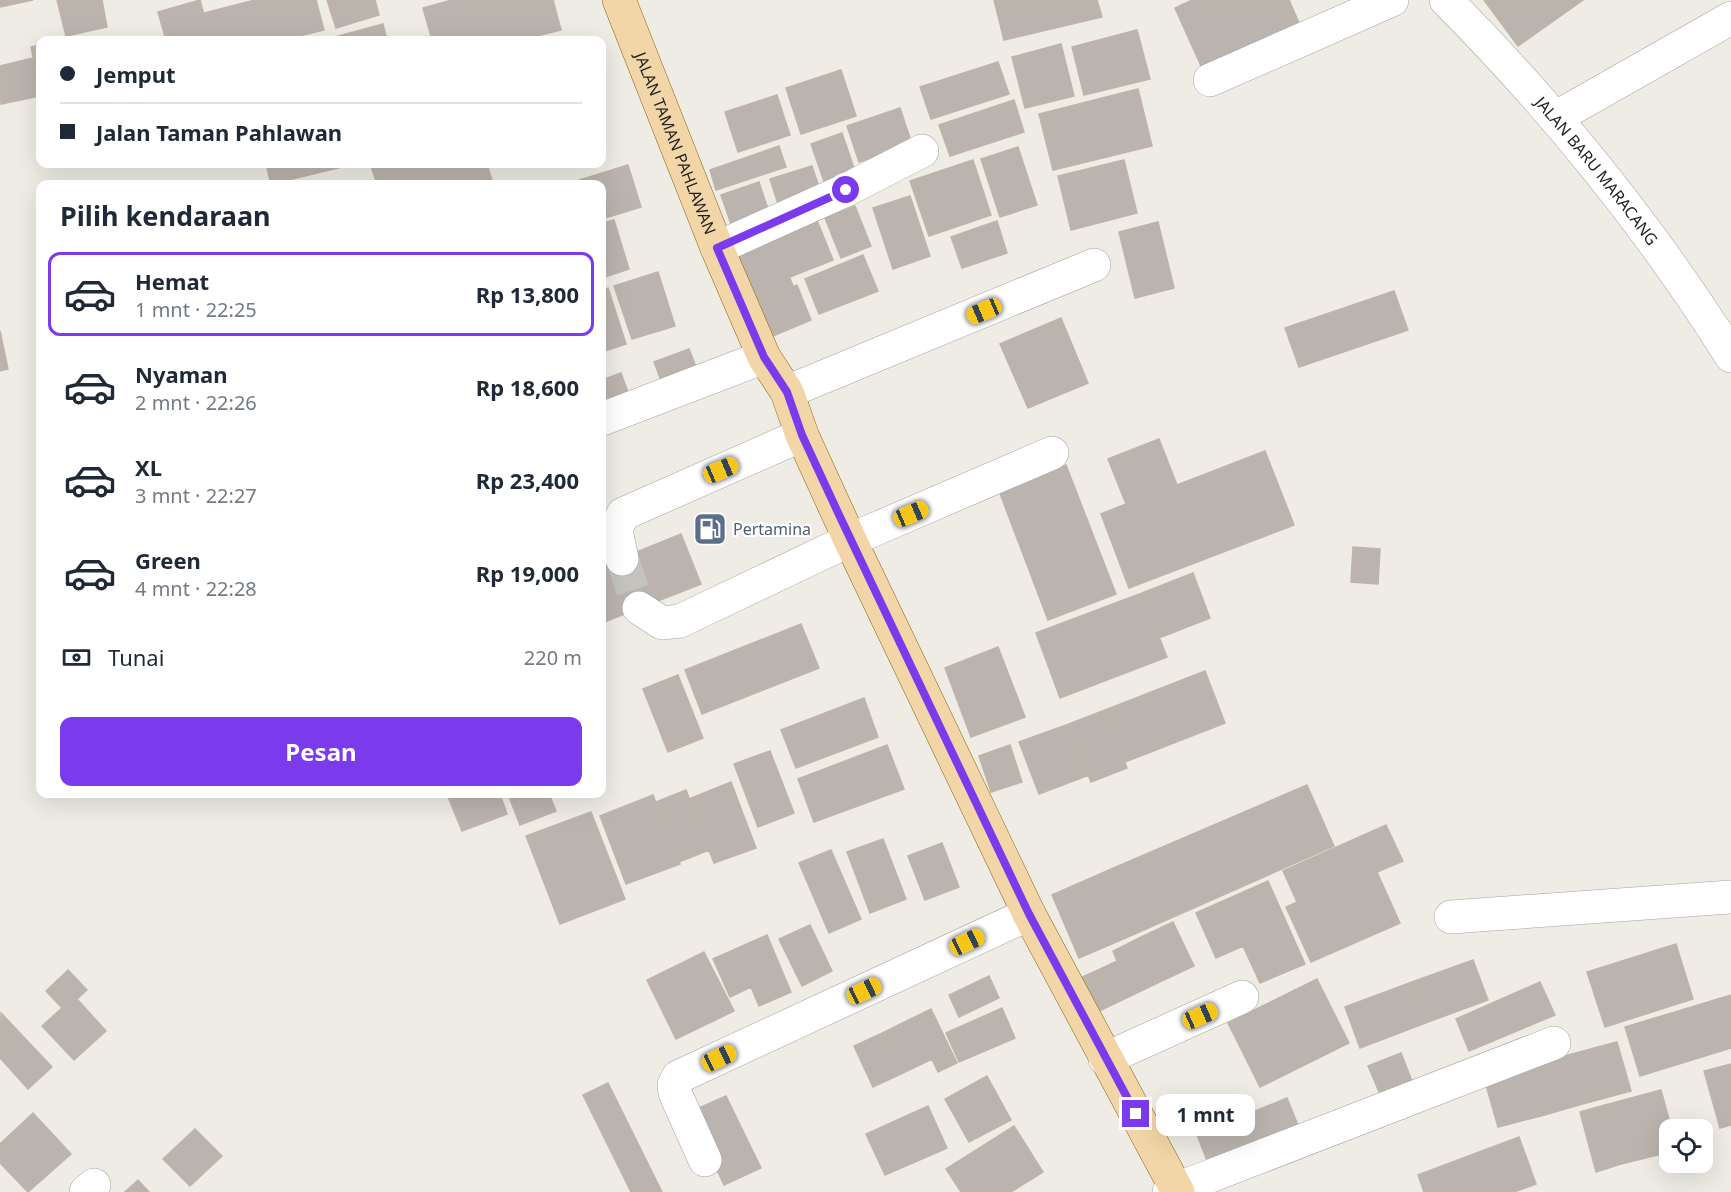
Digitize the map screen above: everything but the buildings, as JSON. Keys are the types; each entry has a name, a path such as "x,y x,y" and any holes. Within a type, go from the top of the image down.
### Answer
{"main road":[{"name":"JALAN TAMAN PAHLAWAN","path":"619,0 717,248 764,357 787,392 802,435 850,540 1029,914 1175,1191"}],"street":[{"path":"1210,80 1392,0"},
{"name":"JALAN BARU MARACANG","path":"1446,0 1496,50 1555,118 1673,266 1731,356"},
{"path":"1555,118 1731,18"},
{"path":"717,248 846,190 922,151"},
{"path":"787,392 1094,265"},
{"path":"606,417 764,357"},
{"path":"622,559 616,530 623,514 802,435"},
{"path":"639,608 662,623 680,621 850,540 1052,453"},
{"path":"1451,916 1731,897"},
{"path":"705,1160 675,1093 674,1085 678,1077 1029,914"},
{"path":"1106,1059 1242,997"},
{"path":"1175,1191 1554,1043"}],"tunnel":[{"path":"622,559 639,608"}],"place":[{"name":"Pertamina","path":"710,529"}],"route":[{"path":"846,190 717,248 764,357 787,392 802,435 1029,914 1136,1114"}]}
